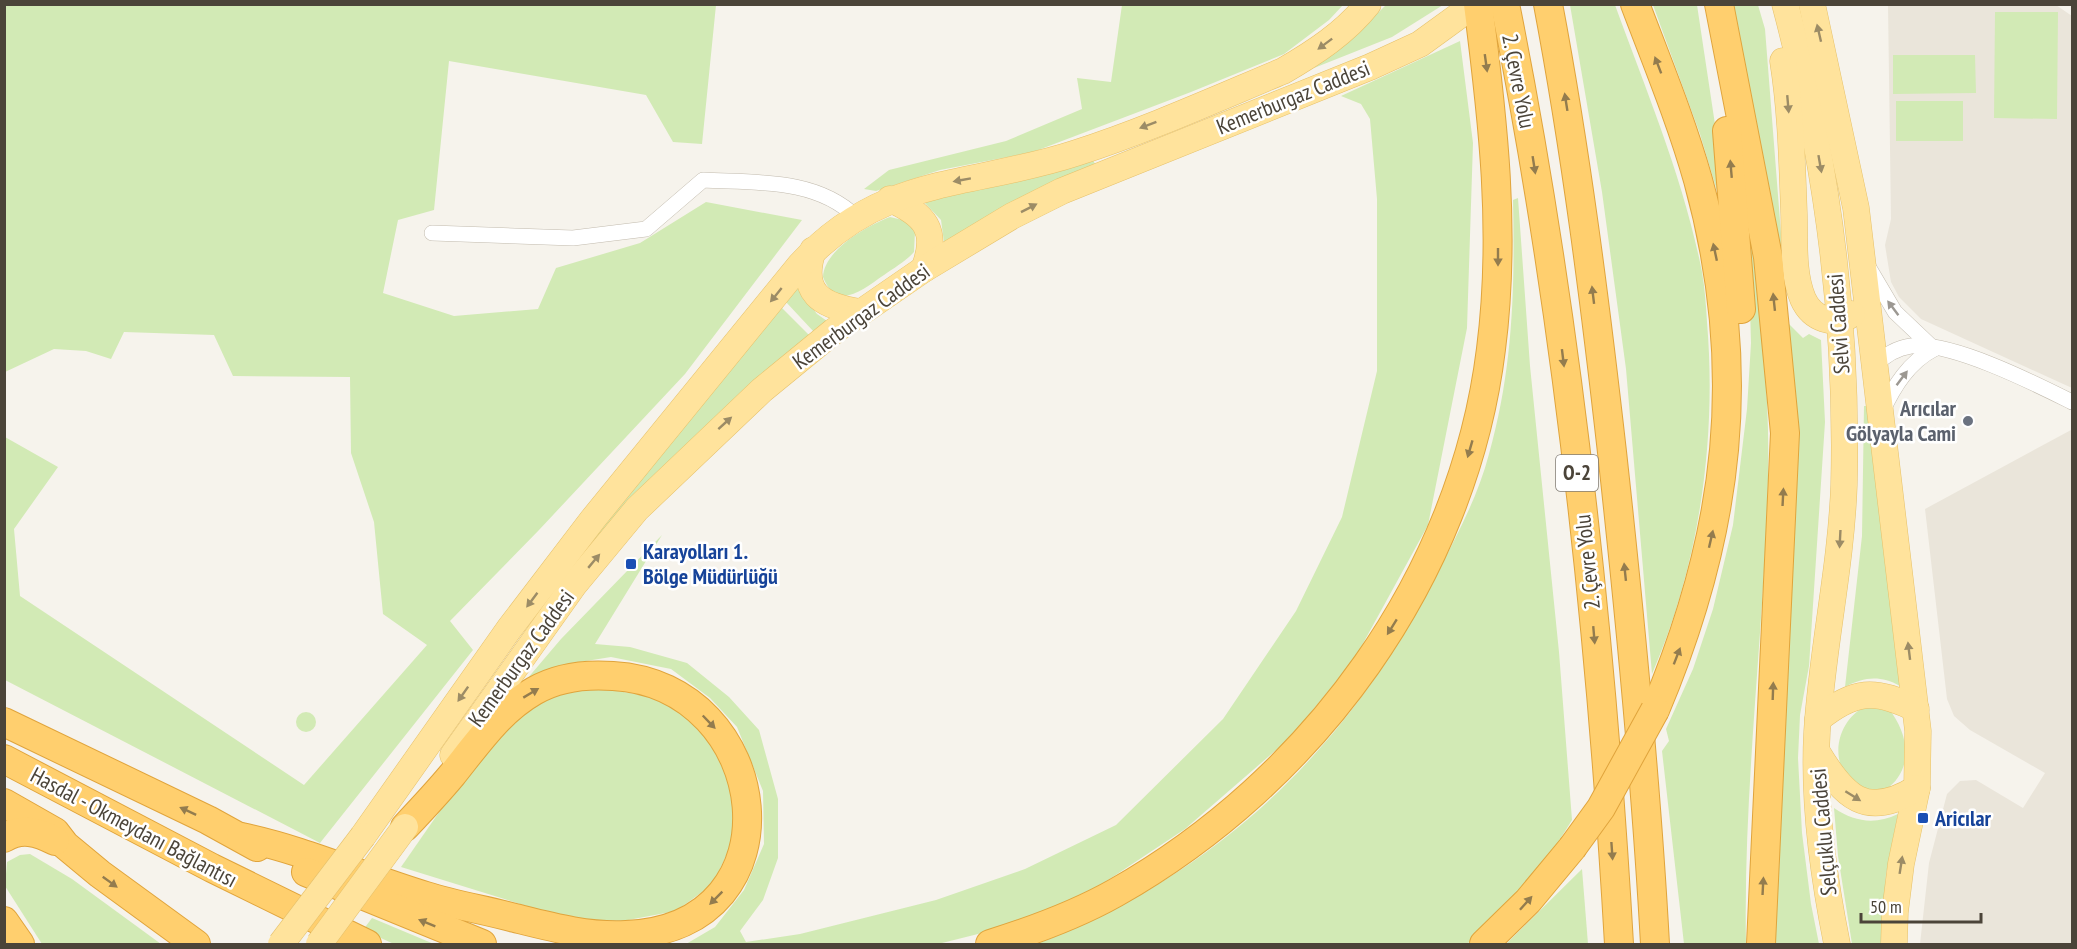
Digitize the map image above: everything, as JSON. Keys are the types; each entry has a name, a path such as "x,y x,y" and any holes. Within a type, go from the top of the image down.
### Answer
{"highway":[{"path":"990,945 1112,894 1190,844 1229,812 1295,752 1331,714 1364,670 1414,590 1455,497 1483,401 1491,351 1498,264 1497,168 1477,4"},
{"name":"2. Çevre Yolu","path":"1505,4 1543,222 1578,478 1604,746 1618,945"},
{"name":"2. Çevre Yolu","path":"1548,4 1570,130 1607,406 1634,666 1655,945"},
{"path":"1484,945 1536,892 1572,848 1601,808 1655,710 1684,639 1697,596 1713,535 1723,477 1728,401 1725,319 1720,276 1698,179 1676,112 1635,4"},
{"path":"1710,4 1728,143 1741,303 1738,414 1731,456 1723,477"},
{"path":"1719,4 1768,257 1785,433 1761,945"},
{"path":"405,827 506,710 537,689 571,678 594,675 624,676 648,681 668,690 691,704 712,724 740,769 748,814 740,859 719,896 684,922 667,929 628,935 588,933 428,897"},
{"path":"4,704 27,721 48,744"},
{"name":"Hasdal - Okmeydanı Bağlantısı","path":"4,722 241,837"},
{"name":"Hasdal - Okmeydanı Bağlantısı","path":"4,759 265,895 367,945"},
{"path":"4,803 55,832 65,845 100,874 196,945"},
{"path":"4,838 12,833 27,831 65,845"},
{"path":"241,837 283,846 428,897 482,922 556,945"},
{"path":"241,837 273,857 312,875 482,945"},
{"path":"265,895 279,913 333,945"},
{"path":"4,921 20,945"}],"main road":[{"name":"Kemerburgaz Caddesi","path":"281,945 363,836 509,629 586,528 813,250 856,217 890,199 928,186 1005,173 1079,152 1283,71 1340,33 1368,4"},
{"name":"Kemerburgaz Caddesi","path":"318,945 405,827 533,640 574,585 637,509 762,390 860,312 924,269 1012,216 1062,191 1395,56 1444,28 1477,4"},
{"path":"1774,4 1787,84 1791,130 1798,282 1807,307 1814,314 1827,320 1849,316 1859,309 1867,297"},
{"name":"Selvi Caddesi","path":"1785,4 1824,191 1839,319 1843,439 1839,560 1818,719"},
{"name":"Selvi Caddesi","path":"1812,4 1856,208 1916,710"},
{"path":"890,199 914,211 927,225 930,245 924,269"},
{"path":"813,250 808,267 808,280 813,291 829,305 860,312"},
{"path":"1843,439 1849,408 1859,384 1874,366"},
{"path":"1818,719 1849,699 1865,694 1882,695 1916,710 1917,788 1901,864 1895,912 1894,945"},
{"name":"Selçuklu Caddesi","path":"1818,719 1816,752 1822,856 1837,945"},
{"path":"1816,752 1844,790 1862,802 1877,805 1893,801 1917,788"}],"street":[{"path":"432,233 573,238 646,229 703,180 797,185 843,204 856,217"},
{"path":"1862,257 1895,312 1934,349"},
{"path":"1874,366 1883,357 1904,348 1934,349 2015,374 2073,402"},
{"path":"1880,417 1901,377 1923,355 1934,349"}],"shaded area":[{"path":"1888,5 2056,5 2072,16 2072,388 1921,319 1899,297 1891,282 1885,245 1891,219"},
{"path":"2072,427 2072,944 1920,944 1929,863 1947,794 1960,781 1976,780 2023,808 2045,773 1970,730 1954,716 1947,699 1925,509 2071,430"}],"green space":[{"path":"5,4 716,5 702,144 673,142 646,95 449,61 434,210 398,220 383,293 454,316 538,309 556,268 640,243 706,202 802,220 685,374 450,621 473,650 320,843 5,680 5,437 58,467 14,529 20,596 304,785 427,645 383,614 374,522 351,453 350,377 233,376 214,335 124,332 111,359 86,351 54,349 5,372"},
{"path":"1122,5 1343,5 1329,20 1284,54 1191,92 1033,152 940,170 876,191 864,189 889,170 1006,141 1082,109 1077,78 1111,82"},
{"path":"1386,5 1443,5 1392,37 1314,68 1346,44"},
{"path":"1570,5 1615,5 1675,170 1704,285 1709,412 1701,502 1682,590 1652,674 1626,369 1602,192"},
{"path":"1653,5 1697,5 1716,131 1720,201 1700,134"},
{"path":"1729,5 1758,5 1765,29 1788,323 1803,338 1809,334 1821,340 1825,422 1809,666 1800,715 1798,758 1802,833 1811,904 1819,944 1772,944 1789,562"},
{"path":"1995,12 2058,12 2057,119 1994,118"},
{"path":"1460,41 1473,143 1467,328 1428,525 1355,658 1291,737 1185,829 1081,898 998,929 938,944 686,944 715,927 744,890 764,844 763,791 737,727 710,698 671,669 611,657 561,665 521,686 561,639 662,535 595,644 630,647 687,663 729,697 759,730 778,799 778,858 763,900 740,931 746,942 800,934 936,900 1025,869 1116,825 1223,719 1296,611 1342,517 1377,371 1377,199 1370,119 1361,104 1341,96"},
{"path":"1893,55 1975,55 1976,93 1893,94"},
{"path":"1896,101 1963,101 1963,141 1896,141"},
{"path":"1092,158 1095,164 944,242 941,220 922,200"},
{"path":"1518,198 1530,366 1559,652 1572,820 1544,865 1494,922 1467,944 1037,944 1103,914 1165,880 1222,841 1274,796 1321,747 1364,693 1403,635 1460,529 1479,485 1489,454 1508,359 1513,297 1513,200"},
{"path":"890,217 907,221 915,231 914,252 859,291 843,296 835,294 823,277 825,267 831,258 848,240"},
{"path":"1748,235 1751,235 1762,326 1768,480 1748,828 1746,944 1684,944 1662,751 1669,741 1666,729 1693,669 1713,609 1733,525 1747,409 1751,343"},
{"path":"796,287 817,314 827,321 814,332 786,302"},
{"path":"780,306 809,335 595,542 591,540"},
{"path":"1864,406 1868,406 1900,686 1886,680 1865,679 1845,687 1862,536"},
{"path":"582,685 665,699 692,717 730,772 737,832 713,884 676,911 623,921 591,920 543,911 401,867 485,746 524,704"},
{"path":"1870,705 1889,709 1901,730 1906,752 1901,773 1884,791 1860,790 1845,774 1839,759 1838,749 1843,730 1854,714"},
{"path":"306,712 313,715 316,722 313,729 306,732 299,729 296,722 299,715"},
{"path":"1834,808 1857,819 1873,821 1898,814 1886,874 1881,944 1852,944 1838,856"},
{"path":"30,854 72,879 161,944 42,944 5,886 7,862 20,855"},
{"path":"1582,869 1588,944 1506,944"},
{"path":"372,918 434,944 394,944 363,930"}],"place":[{"name":"Arıcılar Gölyayla Cami","path":"1968,421"},
{"name":"Karayolları 1. Bölge Müdürlüğü","path":"631,564"},
{"name":"Aricılar","path":"1923,818"}]}
